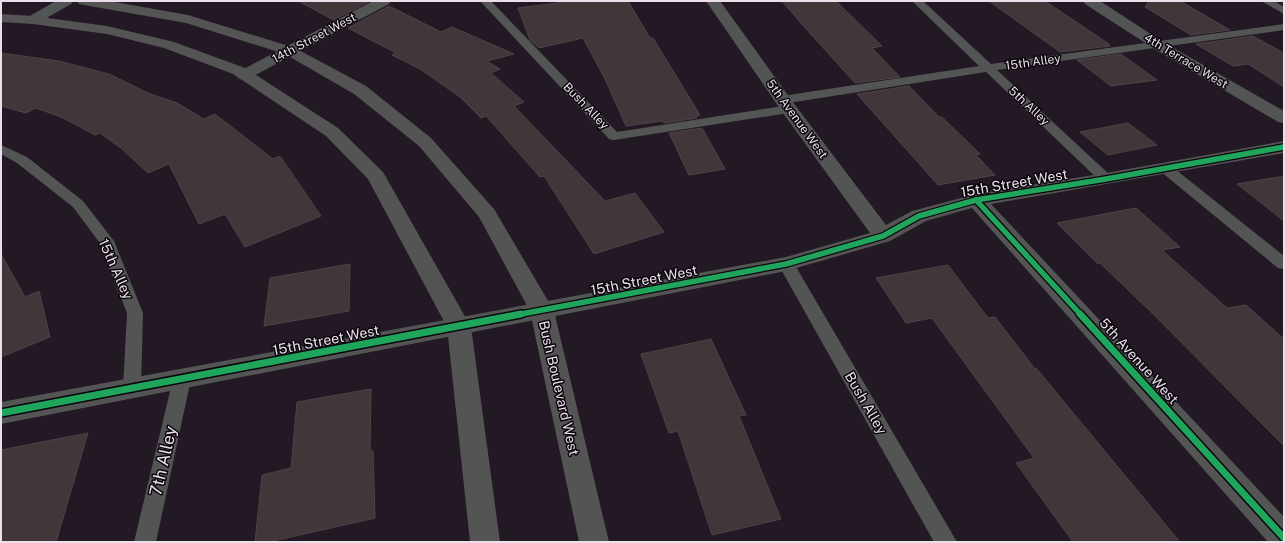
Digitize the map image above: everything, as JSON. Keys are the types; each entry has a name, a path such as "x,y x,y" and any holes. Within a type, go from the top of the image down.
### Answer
{"main road":[{"name":"Bush Boulevard West","path":"84,1 188,19 290,51 360,90 425,142 487,214 542,311 594,542"},
{"path":"1,18 33,20 107,30 169,45 244,74 332,132 376,176 459,327 485,542"}],"street":[{"path":"33,20 66,1"},
{"name":"14th Street West","path":"244,74 384,1"},
{"name":"5th Avenue West","path":"713,1 786,104 883,236"},
{"name":"4th Terrace West","path":"1090,1 1158,45 1284,118"},
{"name":"15th Street West","path":"1,413 786,264 883,236 919,216 976,200 1106,179 1284,147"},
{"name":"5th Avenue West","path":"976,200 1284,538"}],"lane":[{"name":"Bush Alley","path":"485,1 614,136 786,104"},
{"name":"5th Alley","path":"917,1 1106,179"},
{"path":"1266,1 1284,11"},
{"name":"15th Alley","path":"786,104 989,68 1284,27"},
{"name":"15th Alley","path":"1,149 22,160 78,204 106,241 135,313 132,388"},
{"path":"1165,168 1284,264"},
{"name":"Bush Alley","path":"786,264 946,542"},
{"name":"7th Alley","path":"145,542 182,379"}],"building":[{"path":"298,1 370,1 334,20"},
{"path":"573,1 628,1 650,38 653,38 700,115 696,116 697,118 664,123 663,121 626,126 605,79 583,38 539,48 530,40 518,8"},
{"path":"782,1 836,1 882,46 872,48 900,77 855,83"},
{"path":"989,1 1045,1 1110,46 1060,52"},
{"path":"1149,1 1180,1 1230,30 1191,35 1145,7"},
{"path":"389,6 441,32 452,27 514,54 487,61 500,69 491,73 524,102 514,106 605,201 635,193 664,232 594,254 544,176 540,177 486,116 481,118 460,97 420,69 392,55 396,53 348,28"},
{"path":"1253,36 1284,53 1284,87 1248,64 1233,66 1196,44"},
{"path":"1,53 59,61 109,74 148,93 177,103 204,119 215,114 273,159 280,156 321,216 245,247 225,214 199,224 169,164 148,173 122,149 100,133 95,135 61,117 36,108 26,113 1,106"},
{"path":"1121,54 1157,80 1111,86 1077,60"},
{"path":"909,86 939,117 942,117 980,154 976,155 995,175 938,185 857,94"},
{"path":"1128,123 1157,145 1108,155 1080,132"},
{"path":"702,128 725,169 689,175 669,133"},
{"path":"1284,176 1284,221 1237,184"},
{"path":"1136,208 1180,247 1162,250 1227,308 1246,305 1284,339 1284,446 1150,311 1100,263 1098,264 1057,223"},
{"path":"1,254 25,297 39,291 50,337 1,357"},
{"path":"350,264 349,311 264,326 270,278"},
{"path":"948,265 988,318 995,317 1035,369 1036,368 1180,542 1073,542 1016,463 1034,458 932,318 906,323 876,278"},
{"path":"711,339 746,415 739,416 781,519 712,535 678,431 669,433 641,354"},
{"path":"371,389 370,451 373,451 375,518 269,542 255,542 262,475 291,468 297,402"},
{"path":"88,433 56,542 1,542 1,450"}],"cycle path":[{"path":"1,413 786,264 883,236 919,216 976,200 1106,179 1284,147"},
{"path":"976,200 1284,538"}]}
